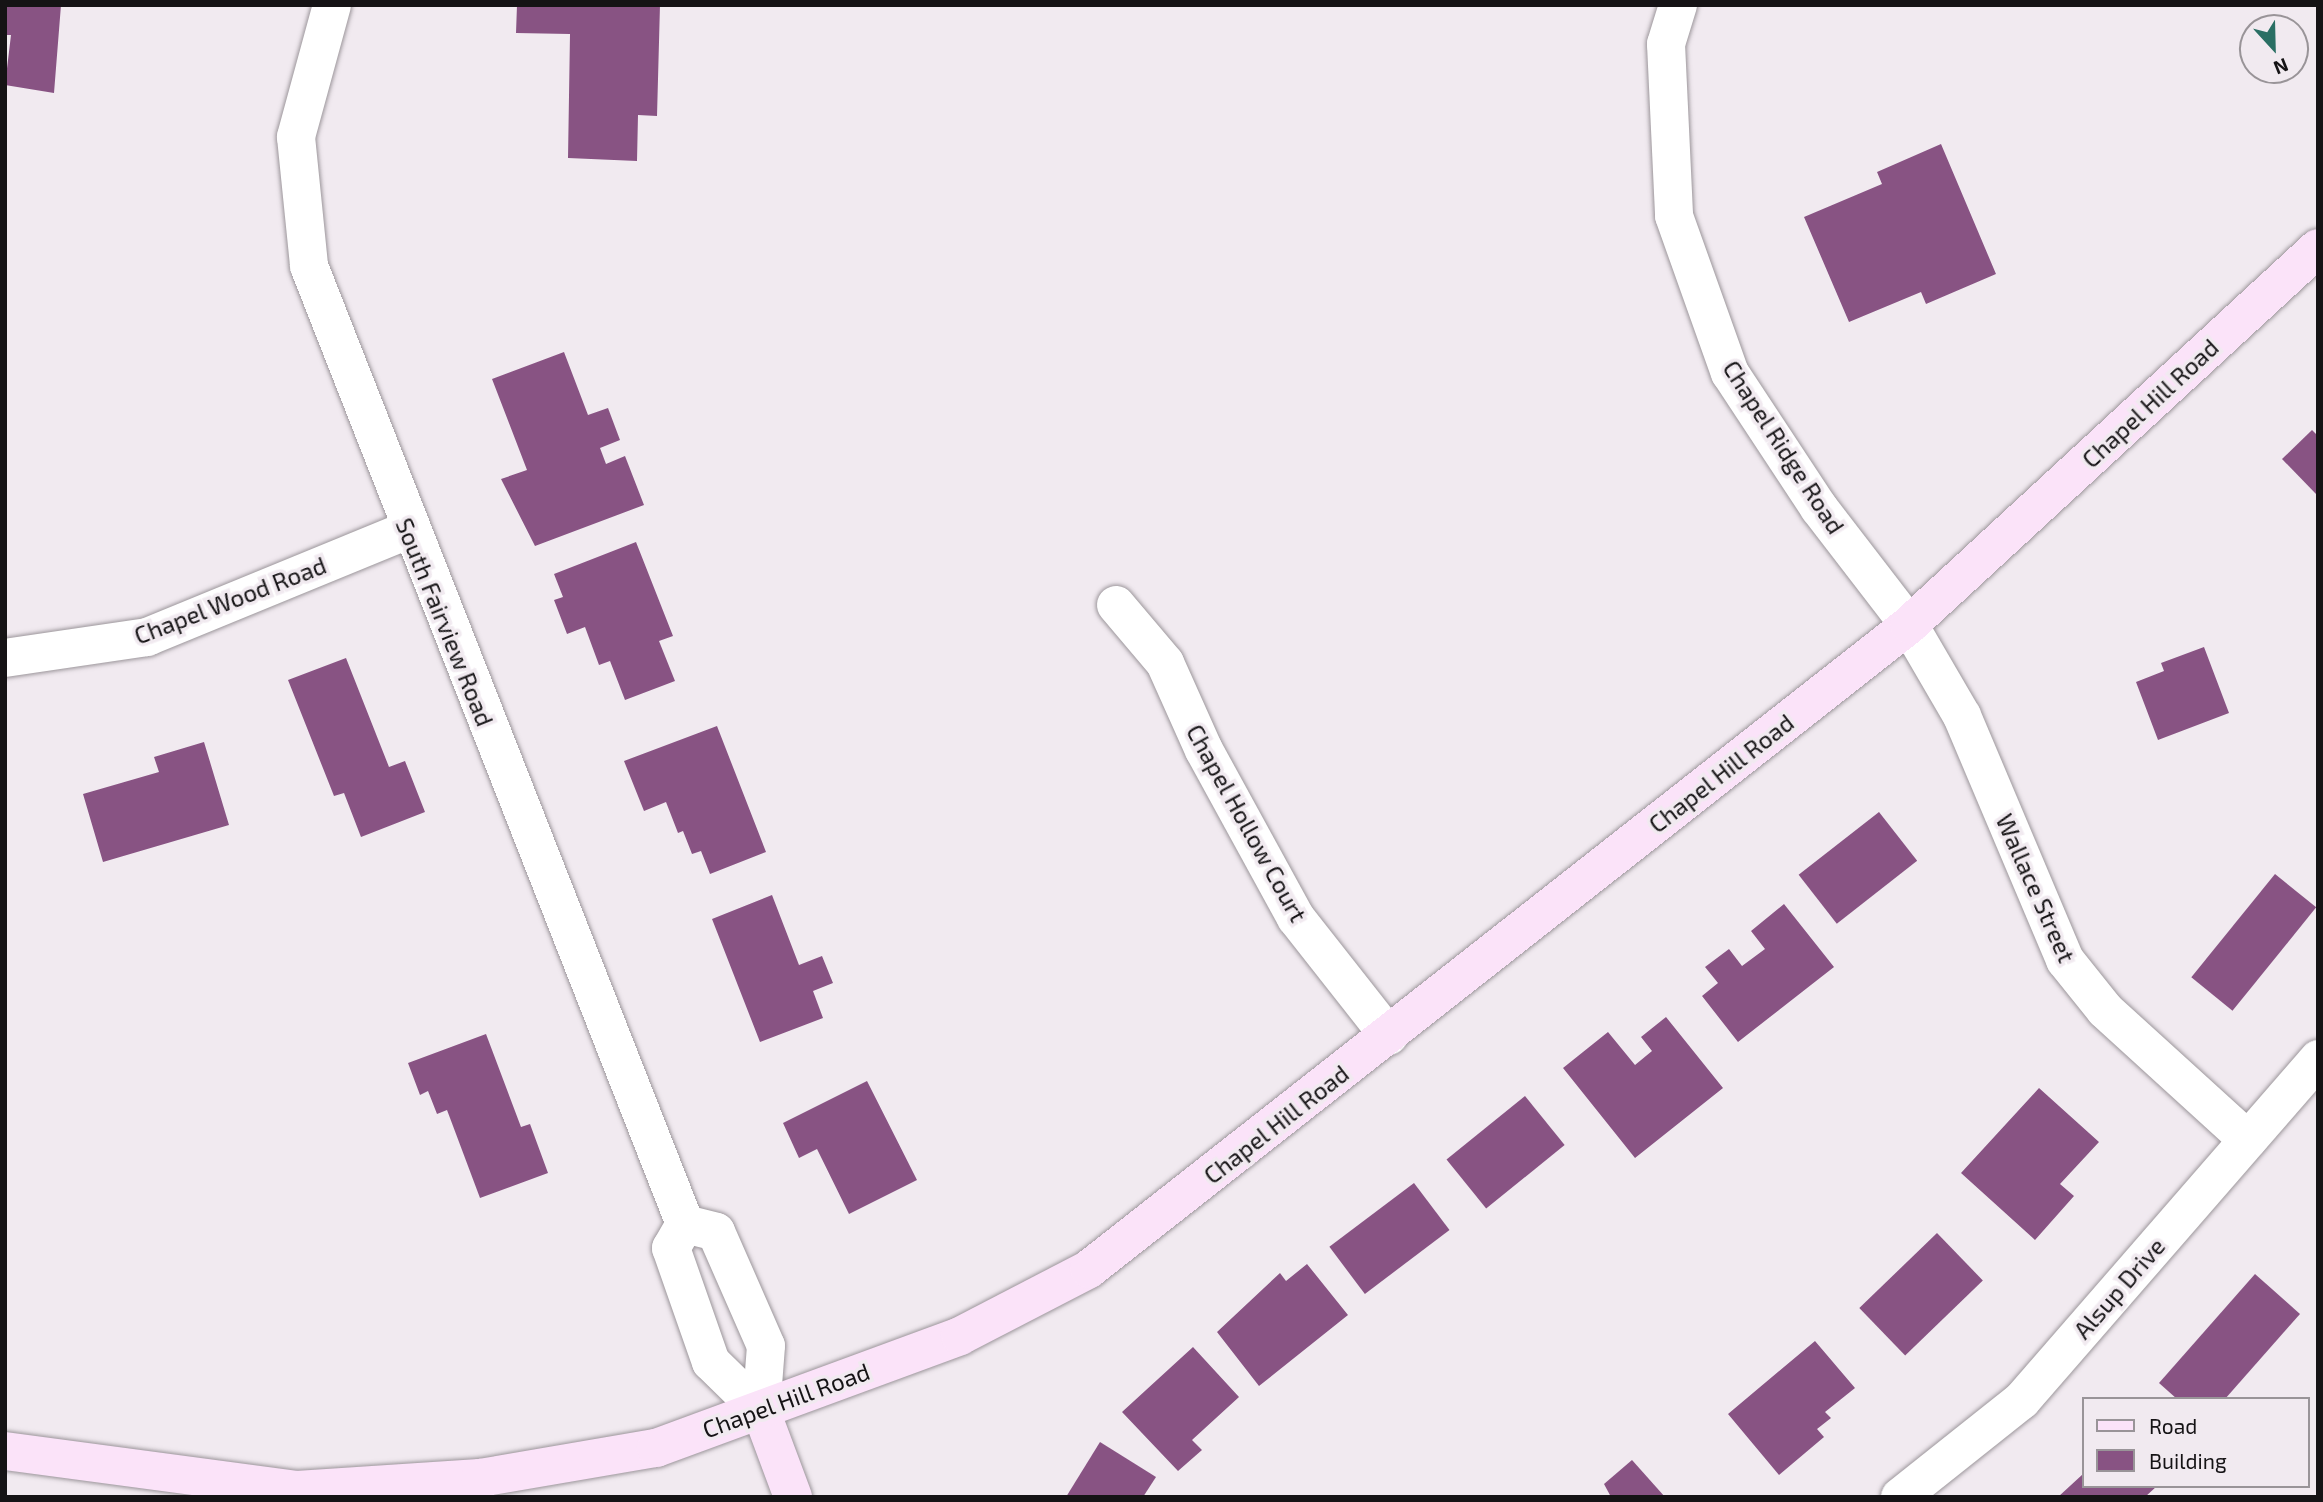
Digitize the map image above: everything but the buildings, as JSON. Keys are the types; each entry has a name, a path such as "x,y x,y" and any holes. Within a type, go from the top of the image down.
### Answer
{"street":[{"name":"South Fairview Road","path":"332,5 296,137 309,266 408,530 685,1224"},
{"name":"Chapel Ridge Road","path":"1678,5 1666,44 1674,216 1730,373 1819,508 1909,625"},
{"name":"Chapel Hill Road","path":"5,1451 297,1490 480,1478 656,1448 960,1336 1089,1269 1909,625 2318,248"},
{"name":"Chapel Wood Road","path":"5,658 147,637 408,530"},
{"name":"Chapel Hollow Court","path":"1116,605 1165,663 1204,750 1296,918 1389,1036"},
{"name":"Wallace Street","path":"1909,625 1962,716 2064,960 2105,1010 2248,1140"},
{"name":"Alsup Drive","path":"1900,1497 2022,1400 2318,1059"},
{"path":"761,1411 711,1362 671,1248 685,1224 716,1232 766,1346 761,1411 793,1497"}]}
